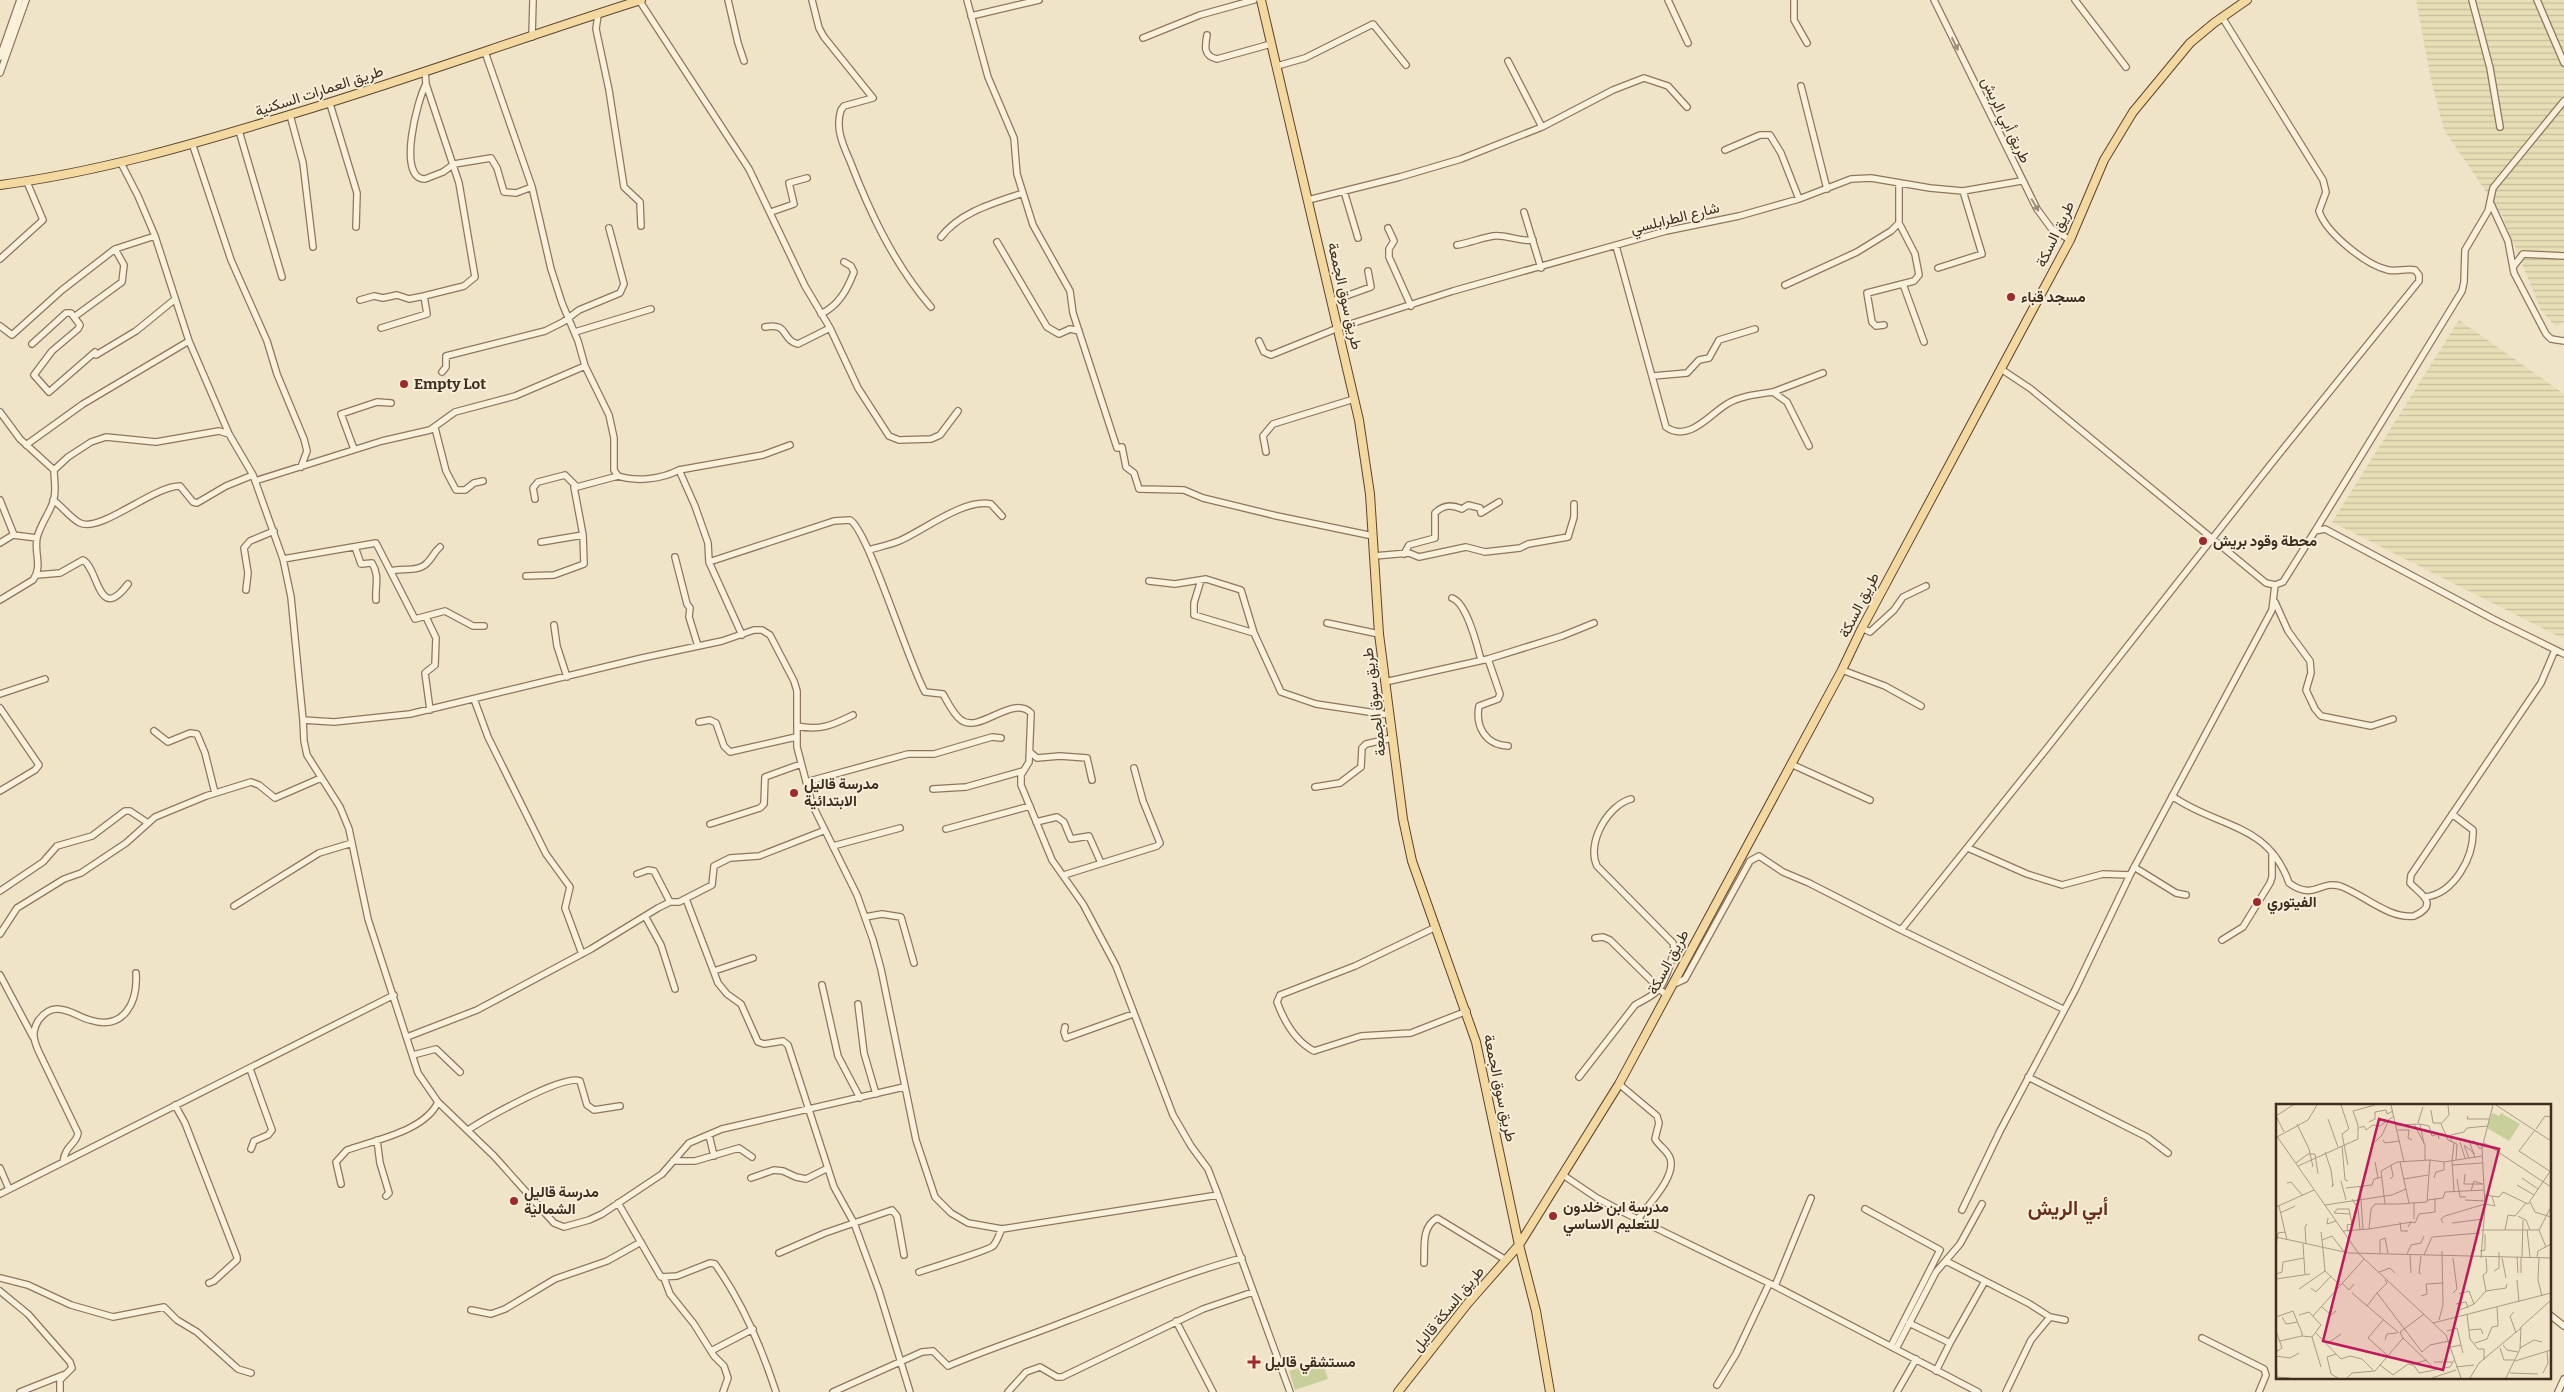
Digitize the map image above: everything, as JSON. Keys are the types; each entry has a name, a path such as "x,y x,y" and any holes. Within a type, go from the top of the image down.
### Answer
{"main road":[{"name":"طريق العمارات السكنية","path":"0,186 121,163 193,146 330,104 640,0"},
{"name":"طريق سوق الجمعة","path":"1261,0 1354,399 1370,494 1379,634 1403,818 1412,861 1467,1011 1476,1042 1519,1245 1536,1311 1549,1391"},
{"name":"طريق السكة","path":"1519,1245 1619,1084 1667,996 2070,240 2104,160 2133,112 2190,43 2247,0"},
{"name":"طريق السكة قاليل","path":"1398,1392 1468,1304 1519,1245"}],"street":[{"path":"0,57 20,0"},
{"path":"0,73 26,0"},
{"path":"532,37 533,0"},
{"path":"640,0 749,169 805,286 830,328 858,388 888,436 899,440 931,439 940,435 958,411"},
{"path":"728,0 744,61"},
{"path":"812,0 819,28 824,37 873,98 844,106 841,110 841,142 856,181 884,239 916,289 931,307"},
{"path":"966,0 988,77 1014,138 1015,165 1035,231 1062,274 1070,291 1072,308 1117,448 1122,447 1126,468 1134,473 1139,489 1184,490 1203,498 1268,514 1373,536"},
{"path":"971,16 1039,0"},
{"path":"1143,38 1200,15 1254,0"},
{"path":"1668,0 1688,43"},
{"path":"1794,0 1794,20 1807,43"},
{"name":"طريق أبي الريش","path":"1934,0 2022,181 2046,222 2070,240"},
{"path":"2076,0 2126,67"},
{"path":"2472,0 2490,68 2500,127"},
{"path":"2537,0 2564,62"},
{"path":"598,15 596,28 609,90 624,187 640,202 640,226"},
{"path":"1901,930 2271,464 2414,289 2420,278 2418,273 2412,270 2392,271 2370,263 2330,229 2319,211 2326,192 2324,180 2222,17"},
{"path":"1277,66 1305,58 1373,24 1406,65"},
{"path":"1207,35 1206,51 1209,56 1217,59 1271,44"},
{"path":"485,52 532,187 551,269 575,332 585,366 609,415 614,438 614,470 618,476"},
{"path":"1508,61 1542,127"},
{"path":"360,300 374,296 383,298 397,295 409,299 424,296 464,286 475,277 459,183 426,84 425,71"},
{"path":"1308,200 1442,166 1542,127 1612,90 1644,78 1668,86 1687,107"},
{"path":"426,84 420,100 410,153 412,168 416,176 423,179 443,172 454,164 491,158 497,168 504,192 516,193 532,187"},
{"path":"1801,86 1827,189"},
{"path":"2001,369 2031,389 2266,583 2275,585 2285,580 2462,291 2465,250 2486,215 2495,184 2564,101"},
{"path":"330,104 357,193 356,227"},
{"path":"290,115 303,163 313,247"},
{"path":"239,131 282,276"},
{"path":"1725,150 1760,134 1770,135 1782,153 1798,199"},
{"path":"193,146 231,260 267,341 276,374 304,439 307,451 301,468"},
{"path":"121,163 138,196 154,236 189,341 229,434 254,478 284,558 291,597 305,748 320,778 344,815 368,919 422,1080 438,1102 524,1187 547,1218 564,1227 578,1224 618,1203 652,1181 688,1143 744,1123 904,1087"},
{"path":"771,212 794,204 789,183 807,178"},
{"name":"شارع الطرابلسي","path":"1260,341 1264,352 1271,355 1338,328 1453,291 1541,268 1666,231 1739,216 1798,199 1852,179 1871,178 1963,191 2022,181"},
{"path":"0,259 43,220 27,182"},
{"path":"1884,325 1876,326 1872,322 1867,293 1903,284 1917,279 1919,275 1915,254 1899,223 1900,183"},
{"path":"1344,191 1358,238"},
{"path":"1938,268 1978,255 1982,250 1963,191"},
{"path":"941,238 955,222 974,212 1023,193"},
{"path":"2490,200 2493,212 2505,232 2513,267 2546,334 2551,339 2564,341"},
{"path":"1524,212 1541,268"},
{"path":"1785,285 1857,252 1899,223"},
{"path":"442,372 446,367 446,356 545,331 563,322 568,317 620,293 624,287 609,228"},
{"path":"1388,228 1394,241 1388,249 1389,258 1410,306"},
{"path":"0,326 9,334 17,332 62,290 115,249 154,236"},
{"path":"1457,245 1493,236 1504,236 1520,241 1533,240"},
{"path":"997,242 1047,327 1059,334 1070,329 1079,331"},
{"path":"1616,246 1654,376 1666,428 1678,433 1698,426 1730,402 1773,392 1823,373"},
{"path":"74,317 122,282 124,265 115,249"},
{"path":"2513,267 2524,254 2564,256"},
{"path":"821,314 830,310 842,297 854,272 851,266 844,262"},
{"path":"1332,301 1371,287 1368,271"},
{"path":"1903,284 1924,342"},
{"path":"381,328 426,316 428,313 424,296"},
{"path":"32,344 66,314 71,313 80,325 78,329 52,350 34,375 49,392 94,352 96,355 129,336 174,300"},
{"path":"575,332 651,309"},
{"path":"765,328 776,325 781,327 793,343 798,344 830,328"},
{"path":"1654,376 1687,373 1699,360 1709,358 1720,340 1755,329"},
{"path":"26,445 83,404 189,341"},
{"path":"54,500 76,521 88,524 106,519 163,490 180,486 193,502 198,503 226,486 301,468 354,449 435,428 455,412 515,396 585,366"},
{"path":"1773,392 1787,402 1809,446"},
{"path":"1266,452 1263,436 1273,424 1354,399"},
{"path":"354,449 341,414 377,402 390,403"},
{"path":"0,412 26,445 54,470 56,486 54,500 37,538 36,553 39,568 37,575 33,580 0,600"},
{"path":"435,428 446,471 456,490 465,490 474,483 484,481"},
{"path":"54,470 68,457 91,442 106,437 156,442 219,431 229,434"},
{"path":"574,487 618,476 637,479 668,476 679,470 763,454 790,445"},
{"path":"679,470 708,543 708,562 742,635"},
{"path":"526,576 554,575 583,565 583,535 574,487 565,475 538,482 533,488 536,498"},
{"path":"0,500 14,534"},
{"path":"1404,554 1409,545 1435,538 1435,513 1441,507 1454,505 1462,509 1468,505 1480,508 1481,513 1499,502"},
{"path":"869,550 900,540 946,516 971,506 991,504 1002,516"},
{"path":"1374,556 1412,554 1419,557 1466,547 1485,552 1520,548 1528,544 1568,537 1574,517 1574,504"},
{"path":"708,562 845,519 853,521 869,550 902,642 925,692 943,694 955,715 968,723 983,720 1010,709 1028,710 1033,718 1028,747 1030,752 1029,762 1024,771 1021,786 1048,851 1083,904 1116,966 1173,1115 1191,1146 1208,1169 1290,1392"},
{"path":"2315,532 2321,529 2327,530 2468,606 2564,654"},
{"path":"246,590 248,573 244,548 250,541 274,531"},
{"path":"0,543 14,534 37,538"},
{"path":"541,542 583,535"},
{"path":"284,558 376,543 414,618 417,620 446,611 470,625 484,626"},
{"path":"356,547 361,564 372,563 378,578 376,600"},
{"path":"391,571 424,566 433,552 440,547"},
{"path":"675,557 687,604 690,608 689,617 698,646"},
{"path":"37,575 60,573 83,560 90,567 99,590 105,596 113,598 118,596 128,584"},
{"path":"1201,580 1194,603 1194,615 1254,633"},
{"path":"1150,581 1176,584 1214,580 1241,590 1254,633 1281,692 1316,704 1389,715"},
{"path":"1962,1210 2134,867 2274,602 2275,585"},
{"path":"1862,628 1870,632 1894,610 1903,597 1926,586"},
{"path":"1452,598 1460,603 1500,694 1498,699 1478,707 1480,725 1488,740 1497,746 1508,746"},
{"path":"2274,602 2288,631 2310,661 2311,673 2306,690 2315,709 2322,716 2372,726 2393,719"},
{"path":"426,617 438,643 435,664 424,673 430,710"},
{"path":"1327,623 1379,634"},
{"path":"1385,682 1485,660 1562,636 1594,623"},
{"path":"554,625 557,646 567,677"},
{"path":"303,720 353,720 401,716 762,630 775,642 797,691 796,737 801,764 812,804 865,917 881,969 916,1140 934,1198 951,1213 968,1223 1002,1228 1218,1195"},
{"path":"2425,897 2411,886 2410,878 2541,683 2555,650"},
{"path":"1842,670 1885,686 1921,706"},
{"path":"0,694 46,679"},
{"path":"474,699 488,736 546,854 570,887 565,908 582,954"},
{"path":"0,708 39,765 35,770 0,791"},
{"path":"797,726 818,729 832,726 853,714"},
{"path":"699,722 710,720 716,723 724,746 730,752 796,737"},
{"path":"154,731 168,742 190,733 197,734 205,753 215,793"},
{"path":"806,782 908,754 934,754 992,737 1002,738"},
{"path":"1315,787 1340,783 1360,767 1362,748 1366,744 1392,738"},
{"path":"1030,752 1037,758 1060,756 1088,758 1092,780"},
{"path":"710,824 760,808 764,804 764,777 801,764"},
{"path":"1791,764 1870,800"},
{"path":"1064,875 1157,846 1160,843 1143,801 1134,768"},
{"path":"933,789 966,787 1024,771"},
{"path":"0,934 17,908 64,879 81,873 126,843 148,823 167,811 251,782 259,785 274,798 320,778"},
{"path":"2172,796 2252,835 2266,845 2286,872 2289,883 2301,891 2307,892 2336,886 2390,912 2411,917 2422,911 2425,897"},
{"path":"1579,1077 1635,1005 1659,989 1674,951 1673,943 1597,866 1594,858 1594,840 1604,824 1620,804 1632,799"},
{"path":"946,829 1030,806"},
{"path":"0,891 43,862 57,846 92,836 125,811 148,823"},
{"path":"2425,897 2437,894 2450,886 2462,868 2470,850 2473,828 2452,814"},
{"path":"1036,822 1057,816 1064,822 1072,839 1089,836 1102,863"},
{"path":"833,846 900,828"},
{"path":"408,1037 478,1010 582,954 670,902 679,902 712,885 714,866 720,861 730,858 759,856 824,831"},
{"path":"234,906 319,853 352,843"},
{"path":"1968,848 2027,874 2062,885 2103,874 2130,875"},
{"path":"2222,940 2243,927 2270,883 2272,877 2272,853"},
{"path":"1672,985 1685,979 1750,861 1759,856 1783,872 1816,886 2063,1009"},
{"path":"2134,867 2176,893 2186,895"},
{"path":"637,874 648,870 654,872 670,902"},
{"path":"686,899 722,989 741,1004 758,1042 764,1044 786,1042 828,1168 842,1204 854,1223 887,1316 910,1392"},
{"path":"865,917 882,914 901,917 914,963"},
{"path":"645,916 661,945 675,989"},
{"path":"1436,927 1355,966 1280,995 1277,1002 1283,1018 1304,1045 1314,1051 1361,1036 1411,1033 1467,1011"},
{"path":"1594,938 1607,937 1667,996"},
{"path":"714,971 753,958"},
{"path":"33,1037 40,1019 51,1010 66,1010 99,1022 118,1020 127,1012 134,1000 136,973"},
{"path":"0,975 33,1037 78,1133 77,1140 65,1151 63,1162"},
{"path":"822,985 838,1056 860,1098"},
{"path":"0,1194 394,995"},
{"path":"858,1004 864,1053 876,1094"},
{"path":"1065,1027 1066,1038 1133,1014"},
{"path":"413,1055 436,1049 460,1072"},
{"path":"250,1069 272,1130 268,1135 254,1141 251,1149"},
{"path":"2028,1077 2147,1137 2168,1153"},
{"path":"468,1130 488,1117 550,1086 574,1079 580,1081 587,1105 594,1110 620,1106"},
{"path":"1619,1084 1657,1116 1659,1123 1655,1139 1671,1161 1665,1184 1638,1219"},
{"path":"341,1184 337,1159 347,1150 422,1122 438,1102"},
{"path":"176,1105 185,1123 237,1257 214,1281 209,1283"},
{"path":"709,1135 714,1156"},
{"path":"377,1140 380,1162 388,1193 386,1196"},
{"path":"673,1161 684,1163 739,1148 752,1157"},
{"path":"0,1168 9,1189"},
{"path":"751,1178 774,1170 806,1178 828,1168"},
{"path":"1563,1175 1597,1198 1772,1285 1978,1392"},
{"path":"1718,1385 1772,1285 1811,1198"},
{"path":"618,1203 657,1273 664,1278 670,1294 694,1324 726,1372 728,1384 723,1392"},
{"path":"1894,1348 1936,1272 1960,1244 1982,1204"},
{"path":"1865,1209 1940,1250 1894,1348"},
{"path":"779,1253 874,1214 892,1210 897,1216 904,1255"},
{"path":"1424,1263 1425,1233 1428,1223 1437,1218 1506,1260"},
{"path":"919,1272 959,1257 988,1250 994,1245 1002,1228"},
{"path":"471,1310 491,1314 505,1309 555,1279 607,1261 641,1242"},
{"path":"833,1392 922,1352 934,1351 948,1366 1192,1271 1242,1258"},
{"path":"1946,1261 2050,1317 2065,1320"},
{"path":"664,1278 677,1276 710,1263 715,1264 733,1290 754,1329 776,1392"},
{"path":"0,1278 28,1285 71,1305 113,1317 164,1307 177,1320 197,1332 238,1369 252,1373"},
{"path":"1936,1371 1950,1342 1985,1281"},
{"path":"0,1291 28,1314 70,1362 71,1370 63,1375 20,1392"},
{"path":"1008,1392 1026,1372 1040,1367 1057,1377 1062,1377 1176,1321 1203,1309 1253,1292"},
{"path":"2006,1392 2031,1340 2050,1317"},
{"path":"2552,1317 2564,1326"},
{"path":"1176,1321 1213,1392"},
{"path":"1909,1322 1950,1342"},
{"path":"711,1351 754,1329"},
{"path":"2202,1338 2264,1369 2266,1374 2259,1392"},
{"path":"1897,1392 1916,1359"},
{"path":"60,1392 59,1382 63,1375"},
{"path":"2558,1392 2564,1379"}],"shaded area":[{"path":"2416,0 2564,0 2564,322 2556,327 2541,310 2502,215 2444,130 2431,80"},
{"path":"2459,320 2564,394 2564,639 2332,522"}],"green space":[{"path":"1322,1360 1328,1379 1295,1390 1289,1371"}],"place":[{"name":"مسجد قباء","path":"2011,297"},
{"name":"Empty Lot","path":"404,384"},
{"name":"محطة وقود بريش","path":"2203,541"},
{"name":"مدرسة قاليل الابتدائية","path":"794,793"},
{"name":"الفيتوري","path":"2257,902"},
{"name":"مدرسة قاليل الشمالية","path":"514,1201"},
{"name":"مدرسة ابن خلدون للتعليم الاساسي","path":"1553,1216"},
{"name":"مستشقي قاليل","path":"1254,1362"}],"district":[{"name":"أبي الريش","path":"2068,1208"}]}
